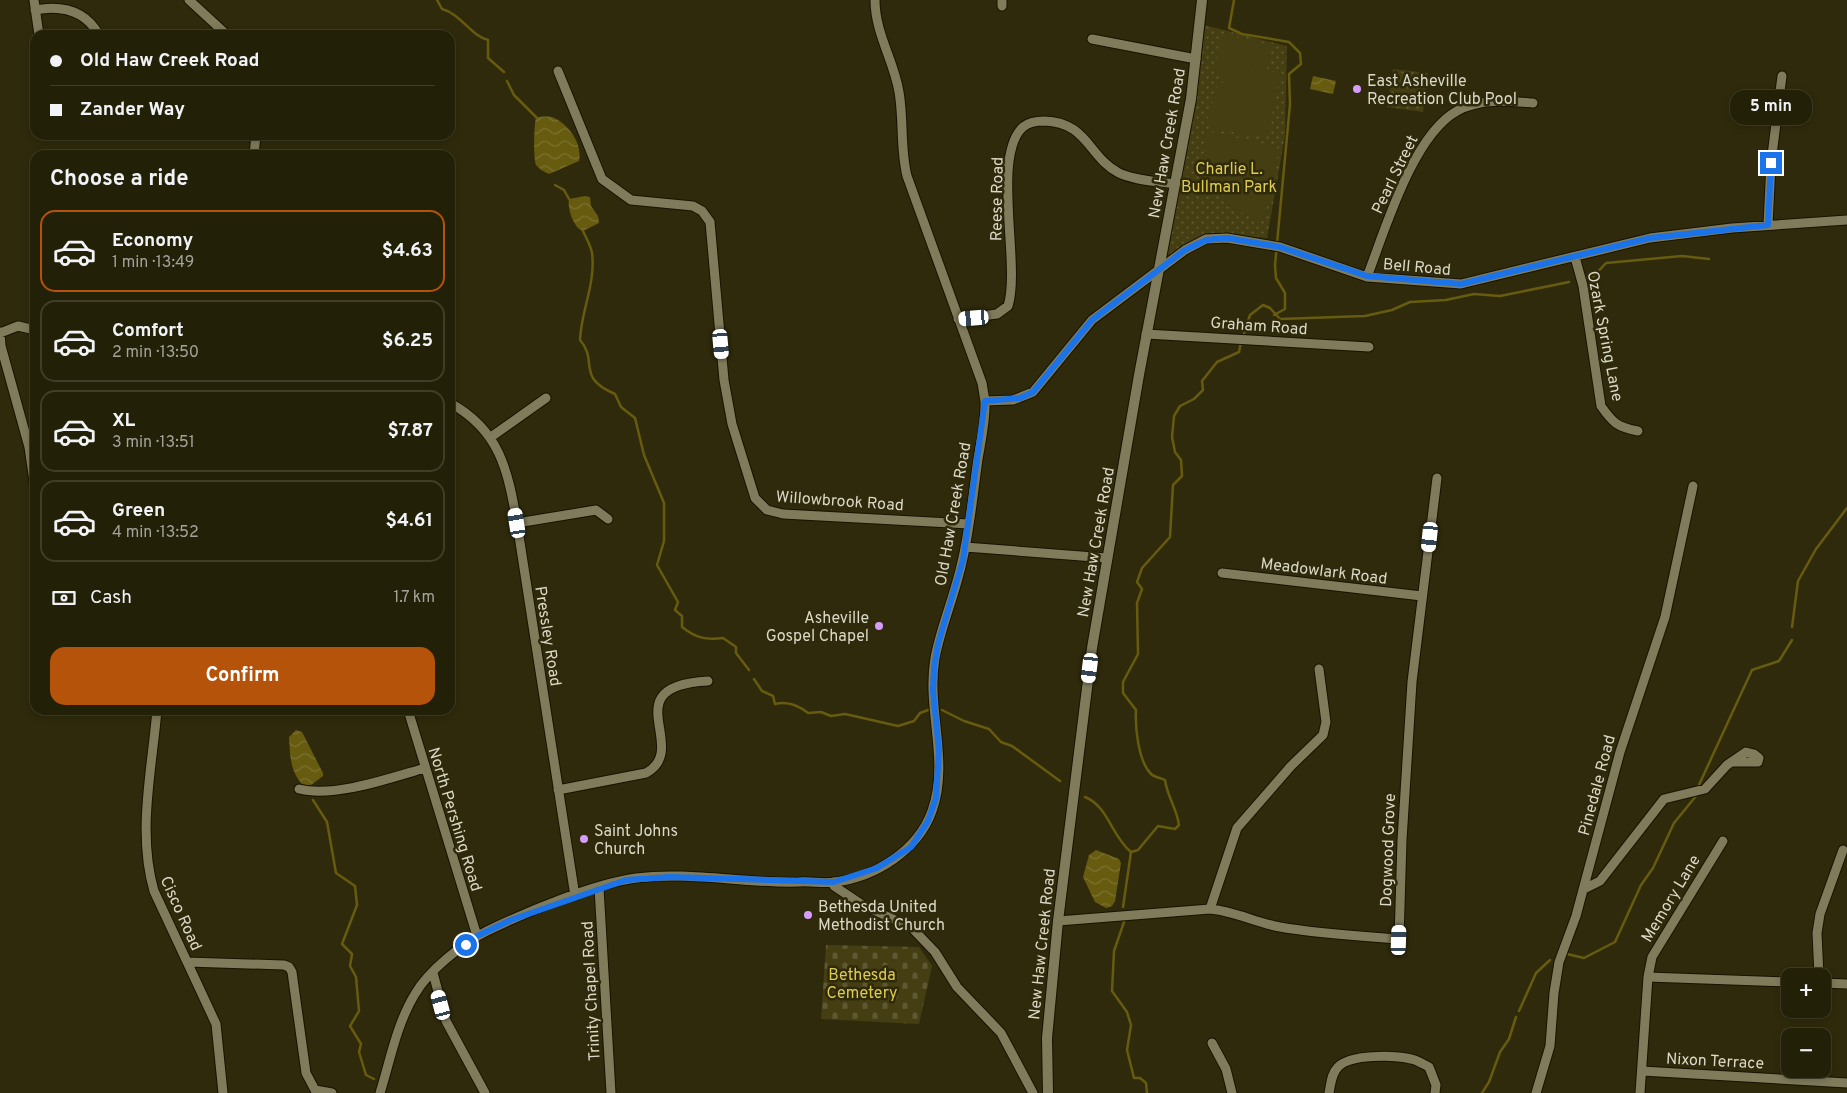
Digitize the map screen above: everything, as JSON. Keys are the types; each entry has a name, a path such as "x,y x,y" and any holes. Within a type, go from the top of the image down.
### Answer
{"street":[{"path":"34,0 38,30"},
{"path":"189,0 222,30"},
{"name":"Old Haw Creek Road","path":"380,1093 406,1012 419,988 433,973 477,936 511,920 575,896 626,880 652,877 834,882 862,875 907,850 914,844 932,810 936,798 939,751 933,691 934,668 965,547 985,401 982,383 907,176 901,143 899,91 880,30 874,0"},
{"name":"New Haw Creek Road","path":"1048,1093 1047,1038 1058,921 1092,648 1146,334 1192,99 1202,0"},
{"path":"35,10 69,9 87,18 95,30"},
{"path":"1092,39 1196,59"},
{"name":"Willowbrook Road","path":"558,71 602,179 631,200 693,206 702,211 710,222 726,394 749,483 758,502 768,510 783,514 969,524"},
{"path":"1768,225 1772,150 1782,76"},
{"name":"Pearl Street","path":"1367,276 1425,140 1439,124 1458,111 1479,104 1497,100 1532,103"},
{"name":"Reese Road","path":"958,319 998,314 1008,306 1012,275 1007,215 1010,156 1014,140 1026,125 1037,121 1062,123 1078,131 1108,165 1119,172 1137,178 1175,184"},
{"name":"Bell Road","path":"985,401 1020,398 1033,392 1092,320 1195,244 1206,240 1227,238 1277,246 1367,276 1461,284 1650,238 1768,225 1847,220"},
{"name":"Ozark Spring Lane","path":"1575,256 1583,286 1601,406 1610,419 1621,428 1638,432"},
{"path":"30,329 18,326 0,333 1,346 30,454"},
{"name":"Graham Road","path":"1146,334 1369,347"},
{"path":"491,437 546,398"},
{"name":"Pressley Road","path":"455,406 466,412 491,437 507,471 517,523 575,896"},
{"name":"Dogwood Grove","path":"1058,921 1210,909 1222,910 1236,916 1282,927 1399,940 1409,718 1437,478"},
{"name":"Pinedale Road","path":"1536,1093 1550,1046 1554,993 1559,962 1584,889 1620,752 1665,617 1693,486"},
{"path":"517,523 596,510 608,519"},
{"path":"965,547 1107,558"},
{"name":"Meadowlark Road","path":"1222,573 1422,596"},
{"path":"1210,909 1237,828 1291,766 1323,734 1326,722 1319,669"},
{"path":"558,790 646,773 653,769 658,761 662,740 656,713 657,704 666,692 678,686 687,682 708,681"},
{"name":"Cisco Road","path":"157,715 146,853 154,891 216,1024 223,1093"},
{"name":"North Pershing Road","path":"409,715 477,936"},
{"path":"1584,889 1600,881 1664,799 1705,789 1732,762"},
{"path":"298,789 312,791 353,788 425,768"},
{"name":"Memory Lane","path":"1640,1093 1648,977 1652,957 1722,841"},
{"path":"1819,968 1817,933 1820,914 1843,850"},
{"path":"834,882 834,886 864,906 911,927 935,952 958,987 1001,1033 1033,1093"},
{"name":"Trinity Chapel Road","path":"599,888 611,1093"},
{"path":"187,962 265,964 290,967 306,1073 315,1090 332,1093"},
{"path":"433,973 446,1021 484,1093"},
{"path":"1648,977 1781,982"},
{"path":"1831,984 1847,984"},
{"path":"1212,1044 1226,1069 1232,1093"},
{"path":"1329,1093 1332,1078 1337,1067 1350,1059 1365,1057 1410,1058 1429,1066 1436,1085 1435,1093"},
{"name":"Nixon Terrace","path":"1642,1071 1847,1083"}],"green space":[{"name":"Charlie L. Bullman Park","path":"1204,25 1287,46 1285,136 1267,238 1210,233 1197,237 1169,255 1167,253"},
{"path":"1223,34 1271,45 1267,70 1246,72 1226,79 1215,75 1220,36"},
{"path":"1393,69 1428,73 1423,112 1387,107"},
{"path":"1259,71 1281,73 1269,128 1266,132 1254,136 1209,127 1206,123 1218,85 1239,74"},
{"path":"1397,76 1408,77 1405,103 1393,101"},
{"path":"1413,78 1425,80 1421,106 1409,104"},
{"path":"1206,131 1276,146 1279,151 1264,221 1248,216 1235,208 1224,200 1215,189 1205,163"},
{"name":"Bethesda Cemetery","path":"826,945 919,947 932,966 919,1024 821,1019"}],"water":[{"path":"1313,76 1336,81 1333,94 1310,89"},
{"path":"536,117 552,117 569,129 579,148 579,161 549,174 536,165 534,134"},
{"path":"590,197 591,206 598,216 599,223 583,231 574,222 570,213 569,199"},
{"path":"296,730 302,732 323,773 323,776 311,785 303,785 293,769 289,737"},
{"path":"1096,850 1119,859 1121,863 1115,901 1112,906 1106,908 1095,902 1083,877 1089,855"}],"waterway":[{"path":"437,0 442,9 455,15 476,34 488,40 488,58 504,72"},
{"path":"1234,0 1229,28 1242,34 1289,42 1300,53 1301,64 1289,74 1290,104 1275,265 1276,278 1285,293 1285,309 1274,315"},
{"path":"507,81 514,95 536,117"},
{"path":"555,185 564,190 569,199"},
{"path":"583,231 590,245 593,264 580,340 588,355 591,375 595,381 603,388 615,394 621,407 635,418 644,455 664,503 664,541 657,565 678,602 675,610 682,616 682,627 692,634 701,637 711,639 723,638 736,647 736,653 749,670"},
{"path":"1592,278 1606,263 1682,256 1709,259"},
{"path":"1243,337 1250,315 1263,305 1270,308 1280,319 1365,316 1392,310 1410,302 1446,300 1474,294 1500,296 1569,282"},
{"path":"1131,852 1138,850 1158,826 1175,829 1179,825 1165,780 1151,774 1143,761 1137,734 1136,710 1123,693 1123,682 1138,654 1137,603 1142,589 1137,582 1142,568 1170,537 1173,485 1182,476 1181,460 1175,452 1172,437 1174,416 1180,406 1194,399 1203,390 1202,381 1217,362 1239,352 1241,342"},
{"path":"1792,627 1798,581 1816,549 1847,508"},
{"path":"1698,787 1752,670 1779,661 1792,640"},
{"path":"754,679 762,691 773,696 775,704 792,704 808,713 821,712 831,716 845,714 898,726 914,721 920,713 928,710"},
{"path":"942,710 964,721 989,729 1001,742 1012,746 1060,781"},
{"path":"1567,954 1584,958 1615,942 1641,885 1653,868 1674,823 1696,796"},
{"path":"1085,797 1093,801 1105,814 1119,838 1131,852"},
{"path":"313,800 327,822 336,873 355,886 357,905 342,944 352,954 350,966 356,977 359,1011 350,1026 361,1044 359,1052 366,1075 374,1079"},
{"path":"1123,907 1131,852"},
{"path":"1124,922 1114,951 1112,991 1127,1012 1131,1025 1127,1050 1134,1078 1140,1078 1146,1083 1147,1093"},
{"path":"1519,1011 1536,973 1550,960"},
{"path":"1482,1093 1489,1082 1500,1052 1509,1039 1516,1017"}],"place":[{"name":"East Asheville Recreation Club Pool","path":"1357,89"},
{"name":"Asheville Gospel Chapel","path":"879,626"},
{"name":"Saint Johns Church","path":"584,839"},
{"name":"Bethesda United Methodist Church","path":"808,915"}],"route":[{"path":"466,945 477,936 511,920 617,882 652,877 834,882 850,879 877,868 914,844 928,821 936,798 939,751 933,691 935,658 963,560 986,406 985,401 1020,398 1033,392 1092,320 1195,244 1216,238 1231,238 1280,247 1326,264 1367,276 1461,284 1650,238 1768,225 1771,163"}]}
